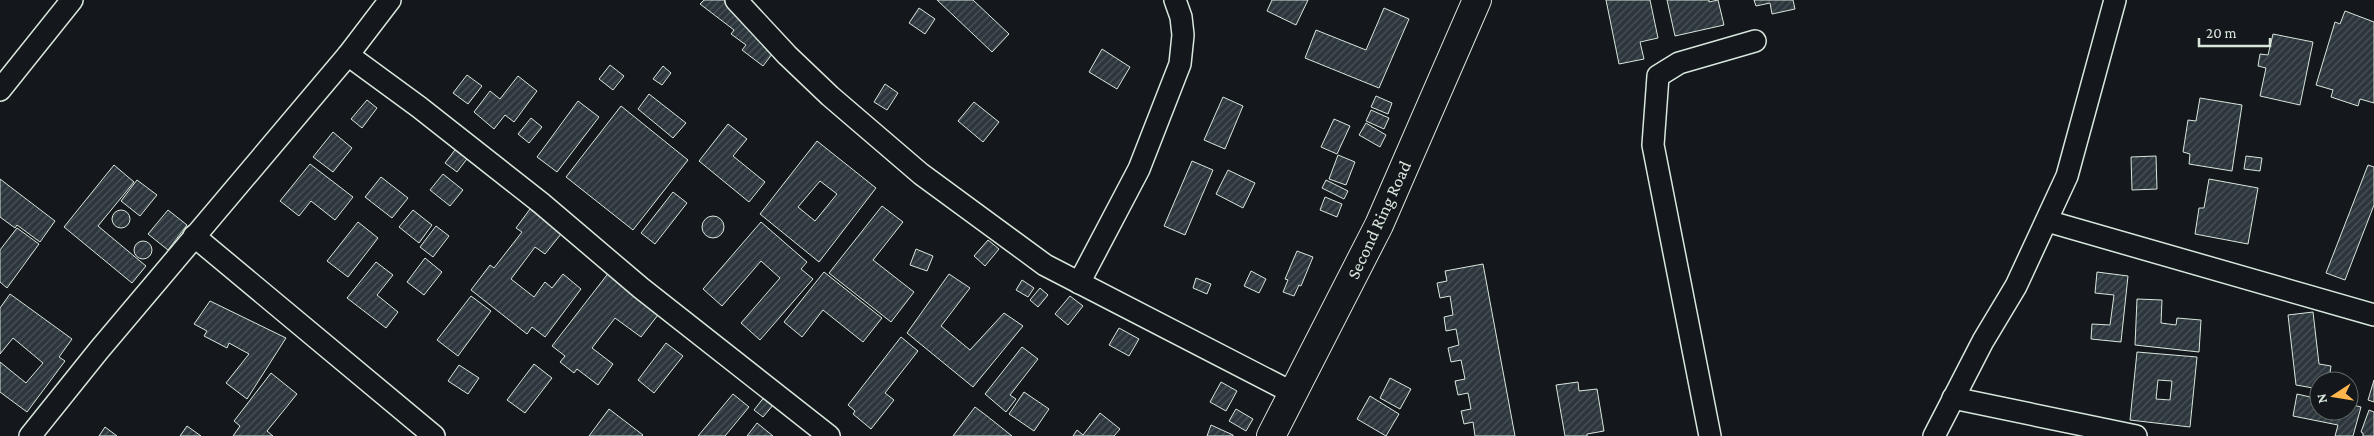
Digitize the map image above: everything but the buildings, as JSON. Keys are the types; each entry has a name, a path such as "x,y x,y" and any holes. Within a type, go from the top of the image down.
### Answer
{"main road":[{"name":"Second Ring Road","path":"1271,436 1379,225 1477,0"}],"street":[{"path":"0,90 72,0"},
{"path":"30,436 194,236 348,55 390,0"},
{"path":"1934,436 2016,286 2068,176 2115,0"},
{"path":"744,2 787,55 830,96 920,174 1045,266 1293,393"},
{"path":"1079,282 1139,169 1180,64 1183,36 1180,2"},
{"path":"1710,436 1652,145 1658,76 1679,63 1756,41"},
{"path":"348,55 450,131 540,203 641,288 829,436"},
{"path":"2047,221 2374,315"},
{"path":"194,236 434,436"},
{"path":"1954,398 2136,436"}]}
